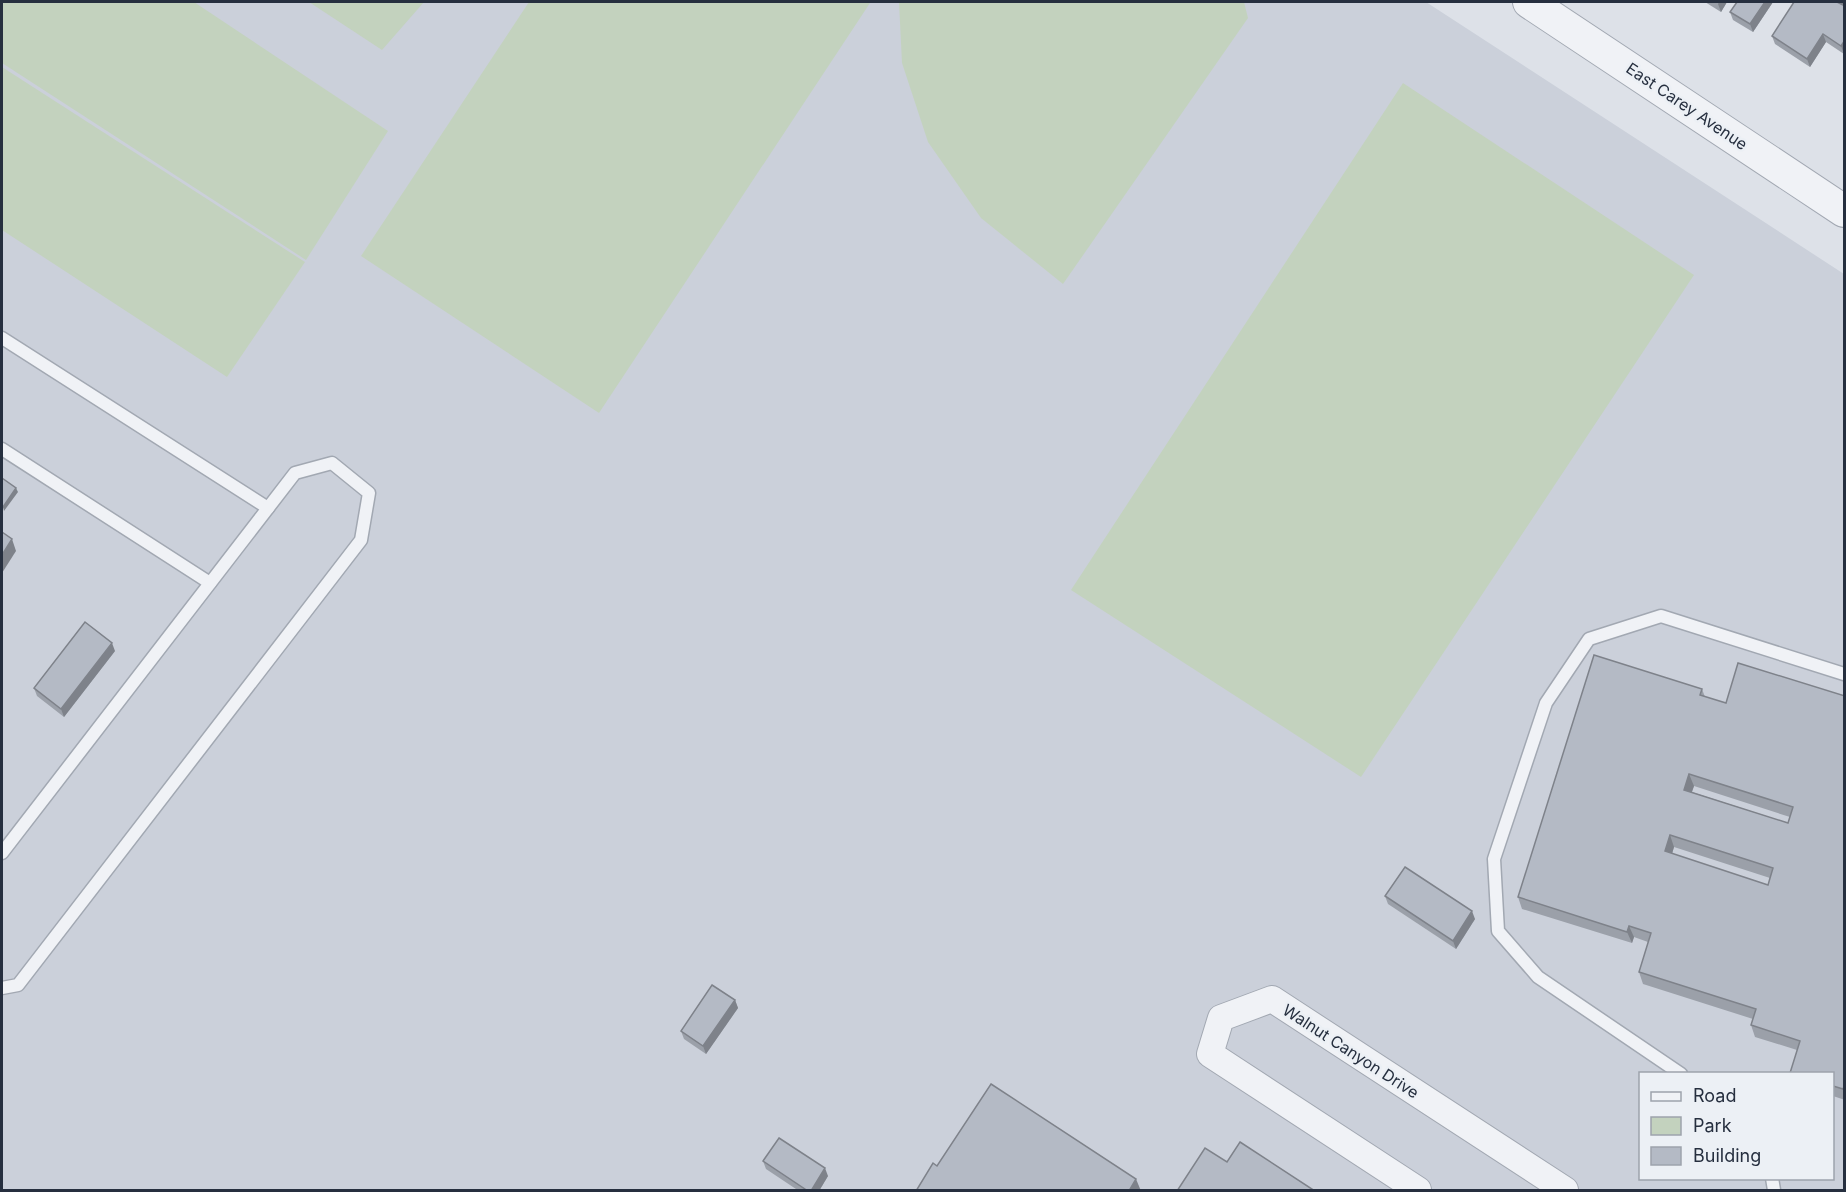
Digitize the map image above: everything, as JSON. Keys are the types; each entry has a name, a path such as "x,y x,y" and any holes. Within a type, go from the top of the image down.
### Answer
{"street":[{"name":"East Carey Avenue","path":"1528,2 1845,211"},
{"name":"Walnut Canyon Drive","path":"1418,1191 1210,1054 1221,1017 1272,999 1565,1191"}],"lane":[{"path":"2,338 268,508"},
{"path":"2,449 210,583"},
{"path":"2,853 295,473 332,463 369,493 361,540 18,984 2,988"},
{"path":"1678,1072 1538,977 1498,931 1494,859 1546,703 1589,639 1661,616 1845,674"}],"shaded area":[{"path":"2,2 1426,2 1844,274 1844,1190 2,1190"}],"green space":[{"path":"2,2 194,2 388,131 306,260 2,63"},
{"path":"309,2 424,2 382,50"},
{"path":"529,2 870,3 599,413 361,256"},
{"path":"899,2 1244,2 1248,18 1063,284 981,218 928,142 902,63"},
{"path":"2,67 305,262 227,377 2,230"},
{"path":"1403,83 1694,275 1361,777 1071,590"}],"building":[{"path":"1737,2 1765,2 1750,24 1730,12"},
{"path":"1794,2 1837,2 1845,6 1845,40 1841,46 1823,34 1807,59 1772,36"},
{"path":"2,478 16,488 3,507 2,506"},
{"path":"2,532 12,539 2,555"},
{"path":"85,622 112,643 61,709 34,688"},
{"path":"1594,655 1702,689 1700,695 1726,703 1738,663 1845,696 1845,1084 1843,1089 1834,1086 1834,1072 1790,1072 1800,1041 1751,1025 1756,1009 1639,972 1651,933 1629,926 1627,932 1518,897","holes":["1689,774 1793,807 1788,823 1684,790","1670,835 1773,868 1768,885 1665,851"]},
{"path":"1405,867 1472,911 1453,941 1385,896"},
{"path":"712,985 735,1000 703,1046 681,1031"},
{"path":"991,1084 1136,1179 1129,1191 916,1191 933,1163 937,1166"},
{"path":"779,1138 825,1168 811,1191 763,1161"},
{"path":"1240,1142 1315,1191 1177,1191 1205,1148 1227,1162"}]}
